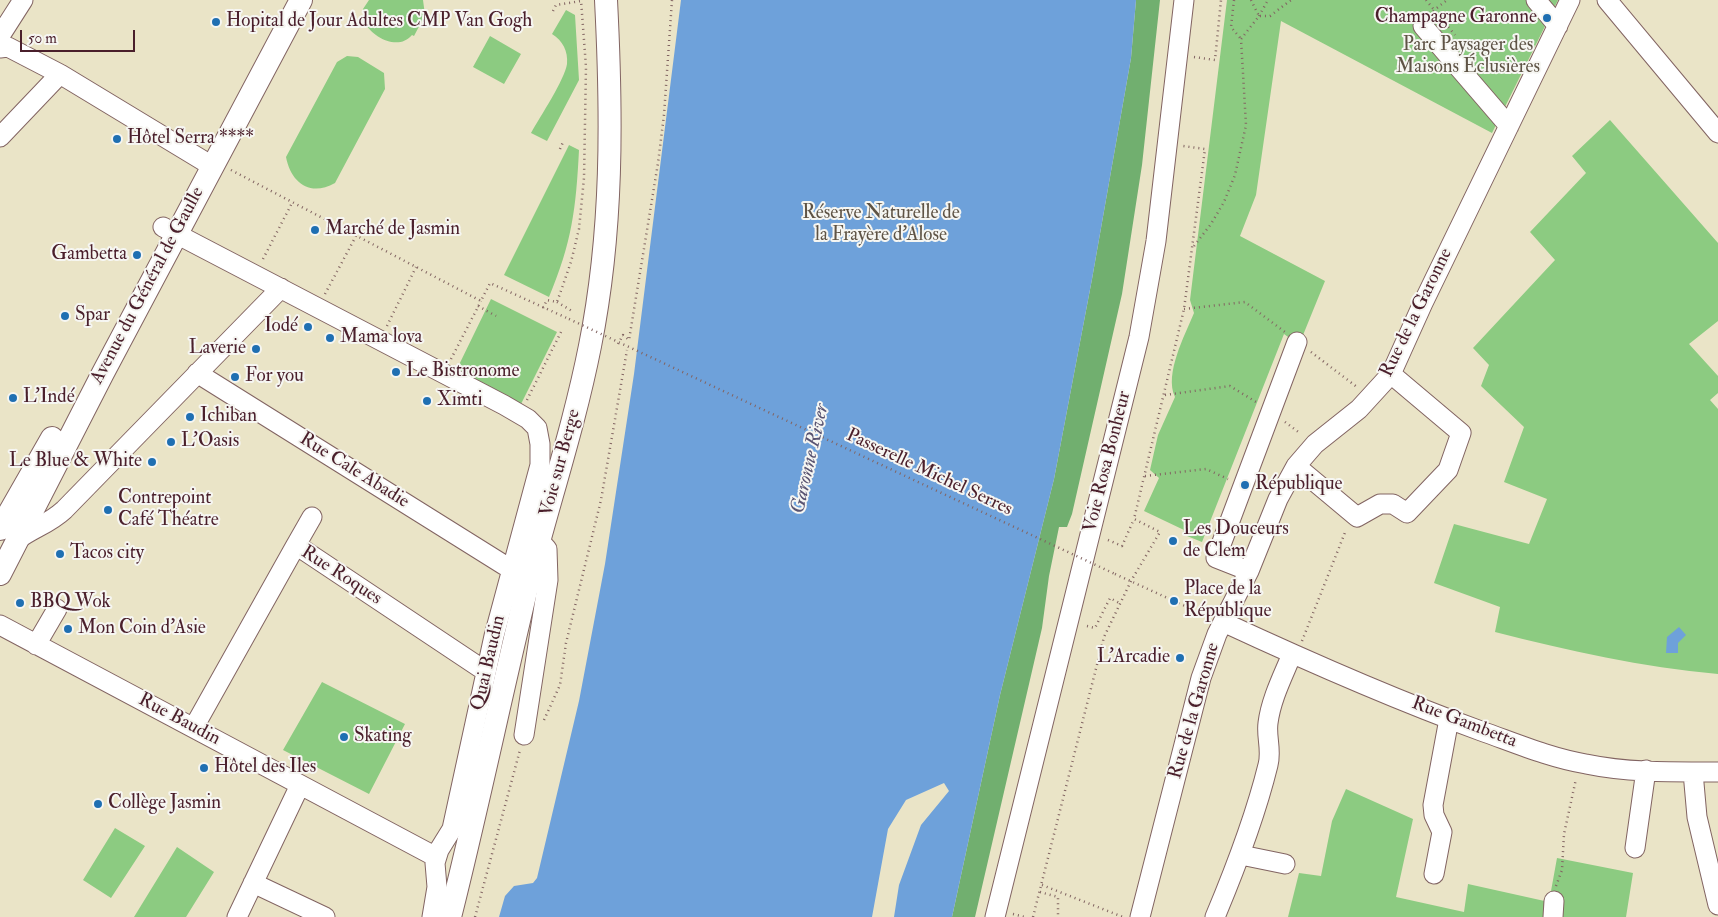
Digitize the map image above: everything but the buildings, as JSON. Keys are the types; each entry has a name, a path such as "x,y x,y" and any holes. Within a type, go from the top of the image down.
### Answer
{"main road":[{"name":"Avenue du Général de Gaulle","path":"213,164 284,0"},
{"name":"Avenue du Général de Gaulle","path":"0,574 8,535 45,451 170,230 213,164 302,0"},
{"name":"Voie sur Berge","path":"450,917 539,540 570,432 590,345 603,256 610,183 610,70 606,0"}],"street":[{"path":"0,36 23,0"},
{"name":"Voie Rosa Bonheur","path":"1003,915 1139,337 1156,242 1184,0"},
{"path":"1536,0 1558,26"},
{"name":"Rue de la Garonne","path":"1140,917 1201,678 1223,622 1249,571 1278,499 1296,466 1315,444 1365,404 1391,374 1423,303 1570,0"},
{"path":"1607,0 1718,133"},
{"path":"1423,26 1509,126"},
{"path":"0,48 8,47 60,74 213,164"},
{"path":"0,137 60,74"},
{"name":"Quai Baudin","path":"170,230 520,414 533,422 539,433 540,465 486,669 452,829 436,857"},
{"path":"8,535 35,526 44,526 53,520 281,288"},
{"path":"1249,571 1216,558 1297,342"},
{"name":"Rue Cale Abadie","path":"198,373 512,568"},
{"path":"1296,466 1352,514 1360,516 1370,507 1387,503 1407,513 1448,470 1461,433 1391,374"},
{"path":"296,545 312,517"},
{"path":"524,736 548,580 547,548 539,540"},
{"name":"Rue Roques","path":"194,727 296,545 479,667 486,669"},
{"path":"36,645 57,609"},
{"name":"Rue Gambetta","path":"1223,622 1294,655 1449,719 1548,755 1580,763 1646,770 1718,772"},
{"name":"Rue Baudin","path":"0,625 436,857"},
{"path":"1215,917 1241,855 1255,813 1271,749 1268,726 1270,711 1294,655"},
{"path":"1434,874 1442,832 1434,815 1433,805 1449,719"},
{"path":"1636,848 1646,770"},
{"path":"1693,772 1697,817 1718,905"},
{"path":"237,917 300,785"},
{"path":"1241,855 1284,864"},
{"path":"432,917 437,887 436,857"},
{"path":"254,883 325,917"},
{"path":"1712,917 1718,916"}],"path":[{"path":"553,11 556,5 581,0 586,67 584,178 579,229 572,262 557,302"},
{"path":"618,344 623,335 629,340 658,163 664,115 672,0"},
{"path":"1215,60 1221,0"},
{"path":"1234,0 1231,27 1242,39"},
{"path":"1252,0 1259,16"},
{"path":"1193,248 1211,224 1224,202 1235,175 1246,125 1242,39 1268,0"},
{"path":"1259,16 1270,16 1291,0"},
{"path":"560,149 563,142"},
{"path":"1108,540 1122,546 1134,519 1184,310 1205,149 1167,144"},
{"path":"213,164 481,301 444,373"},
{"path":"255,275 292,203"},
{"path":"318,307 356,236"},
{"path":"380,339 416,267"},
{"name":"Passerelle Michel Serres","path":"481,301 490,284 1139,585 1223,622"},
{"path":"543,308 547,300 557,302 572,310"},
{"path":"1184,310 1245,302"},
{"path":"478,306 496,316"},
{"path":"520,414 561,332"},
{"path":"475,917 524,736 542,724 556,698 560,685 566,643 601,500 627,350"},
{"path":"1165,395 1230,386"},
{"path":"1145,476 1206,470 1242,485"},
{"path":"1294,655 1352,514"},
{"path":"1033,917 1104,637 1131,581 1160,532 1134,519"},
{"path":"1071,560 1074,550"},
{"path":"1087,626 1095,628 1110,598 1121,604"},
{"path":"1554,909 1556,886 1562,870 1564,834 1580,763"},
{"path":"1042,885 1123,917"},
{"path":"1040,892 1058,897 1058,917"},
{"path":"1003,915 1025,917"}],"green space":[{"path":"369,0 423,0 425,15 414,36 412,35 407,40 400,42 387,41 380,38 365,23 363,9"},
{"path":"1136,0 1160,0 1142,165 1122,294 1072,514 1067,527 1059,527 1049,576 1042,628 975,917 952,917 1000,695 1054,479 1131,58"},
{"name":"Parc Paysager des Maisons Éclusières","path":"1227,0 1558,0 1492,133 1281,21 1256,195 1240,236 1325,281 1299,345 1284,334 1202,542 1182,534 1184,530 1144,511 1159,478 1150,470 1158,435 1175,397 1172,388 1172,377 1177,355 1194,313 1190,300"},
{"path":"566,10 575,15 579,80 547,141 531,133 557,88 567,64 566,51 562,43 552,34"},
{"path":"490,36 521,54 504,84 473,67"},
{"path":"347,56 358,57 384,73 385,89 335,183 326,187 310,188 303,185 292,174 286,157 337,62"},
{"path":"1610,120 1718,243 1718,321 1689,344 1718,376 1718,393 1710,400 1718,409 1718,674 1606,658 1495,632 1500,607 1434,583 1454,524 1529,544 1547,499 1504,482 1524,427 1481,386 1489,365 1473,348 1555,260 1530,232 1586,173 1572,156"},
{"path":"569,145 579,150 572,225 563,259 549,297 504,275"},
{"path":"491,299 557,332 521,404 456,371"},
{"name":"Skating","path":"322,682 405,724 369,794 283,750"},
{"path":"1346,789 1413,819 1396,897 1464,912 1468,884 1549,902 1557,858 1633,873 1626,917 1288,917 1299,873 1321,876 1332,821"},
{"path":"115,828 145,846 111,898 83,880"},
{"path":"177,847 214,872 186,917 134,917"}],"water":[{"name":"Réserve Naturelle de la Frayère d'Alose","path":"681,0 1136,0 1131,58 1054,479 1000,695 952,917 894,917 899,885 921,825 949,791 944,783 906,800 888,829 872,917 499,917 505,896 514,886 533,883 537,878 579,701 605,564 634,374"},
{"path":"1679,627 1686,635 1678,643 1678,653 1666,653 1667,637"}],"place":[{"name":"Champagne Garonne","path":"1547,18"},
{"name":"Hopital de Jour Adultes CMP Van Gogh","path":"216,22"},
{"name":"Hôtel Serra ****","path":"117,139"},
{"name":"Marché de Jasmin","path":"315,230"},
{"name":"Gambetta","path":"137,255"},
{"name":"Spar","path":"65,316"},
{"name":"Iodé","path":"308,327"},
{"name":"Mama lova","path":"330,338"},
{"name":"Laverie","path":"256,349"},
{"name":"Le Bistronome","path":"396,372"},
{"name":"For you","path":"235,377"},
{"name":"L'Indé","path":"13,398"},
{"name":"Ximti","path":"427,401"},
{"name":"Ichiban","path":"190,417"},
{"name":"L'Oasis","path":"171,442"},
{"name":"Le Blue & White","path":"152,462"},
{"name":"République","path":"1245,485"},
{"name":"Contrepoint Café Théatre","path":"108,510"},
{"name":"Les Douceurs de Clem","path":"1173,541"},
{"name":"Tacos city","path":"60,554"},
{"name":"Place de la République","path":"1174,601"},
{"name":"BBQ Wok","path":"20,603"},
{"name":"Mon Coin d'Asie","path":"68,629"},
{"name":"L'Arcadie","path":"1180,658"},
{"name":"Skating","path":"344,737"},
{"name":"Hôtel des Iles","path":"204,768"},
{"name":"Collège Jasmin","path":"98,804"}],"water label":[{"name":"Garonne River","path":"811,459"}]}
